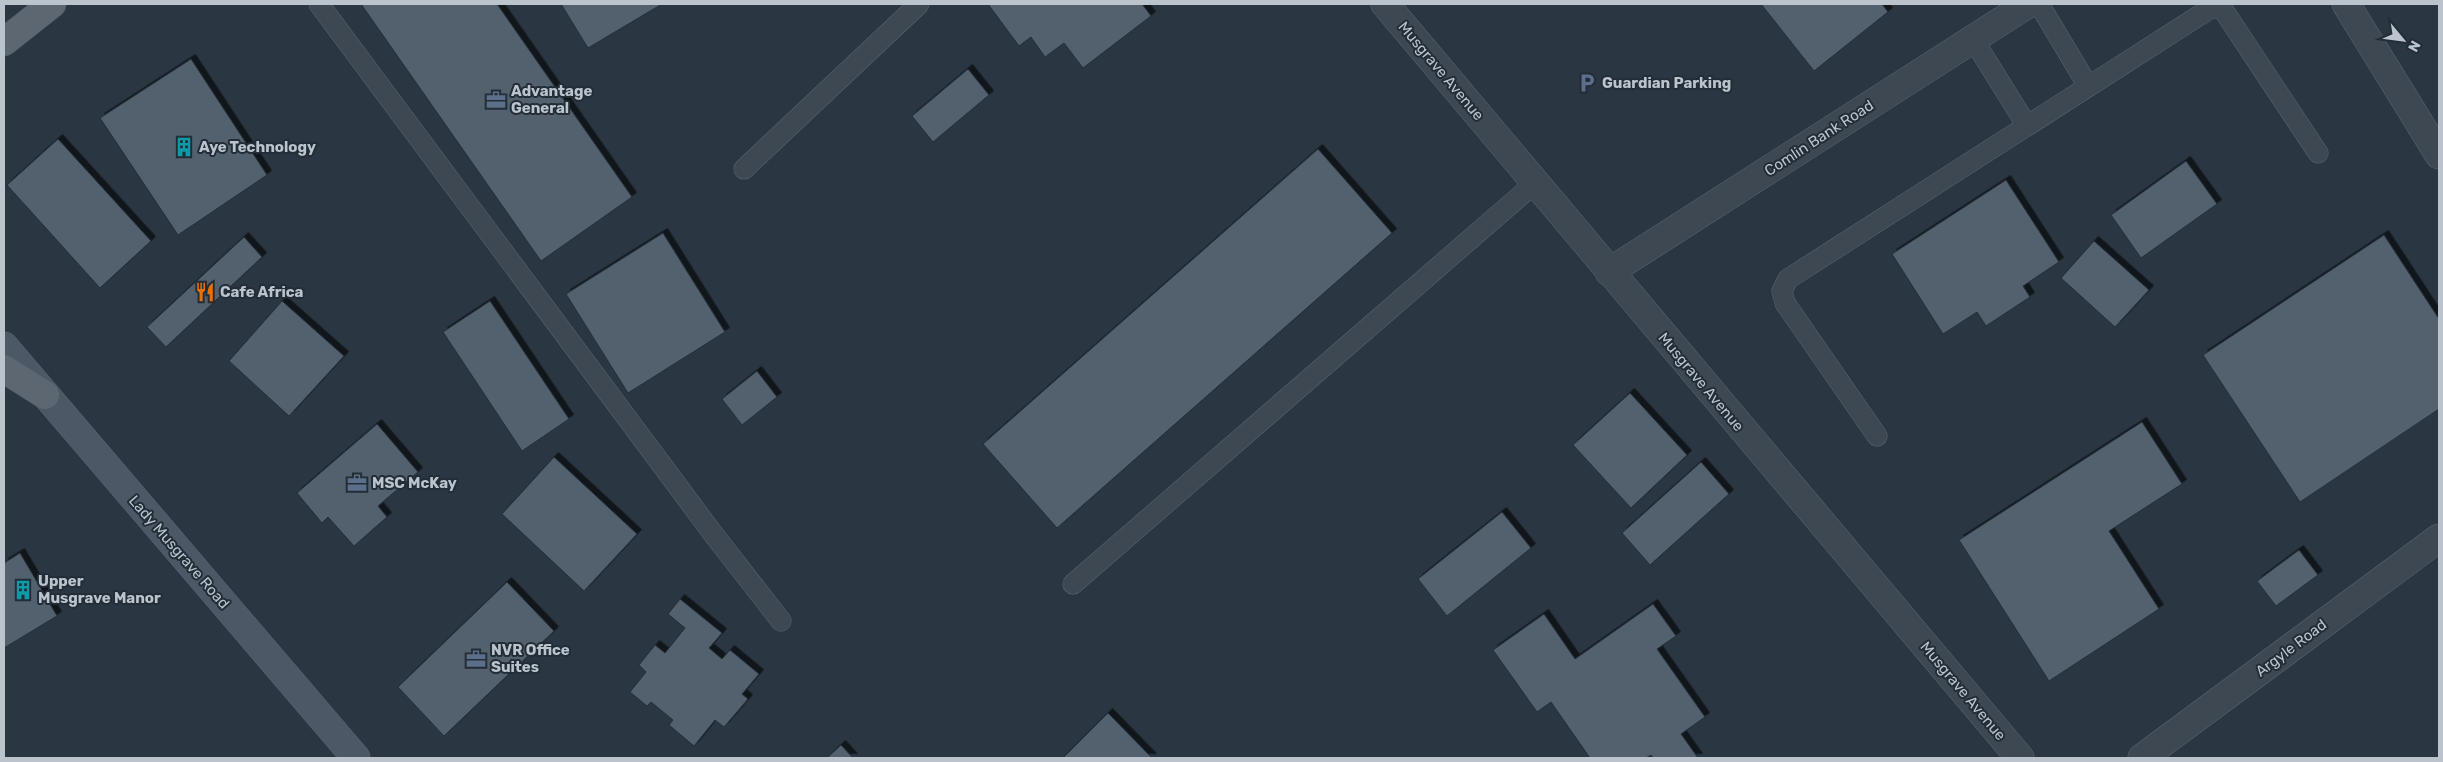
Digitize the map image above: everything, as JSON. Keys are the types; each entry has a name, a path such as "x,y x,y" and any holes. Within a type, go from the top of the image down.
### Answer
{"main road":[{"path":"4,42 52,4"},
{"path":"4,51 29,22"},
{"name":"Lady Musgrave Road","path":"4,346 356,758"},
{"path":"4,369 45,396"}],"street":[{"name":"Musgrave Avenue","path":"1385,4 2020,758"},
{"name":"Comlin Bank Road","path":"1609,272 2028,4"},
{"path":"2346,4 2439,155"},
{"name":"Argyle Road","path":"2142,758 2439,538"}],"lane":[{"path":"319,4 708,527 781,621"},
{"path":"744,169 919,4"},
{"path":"2039,4 2088,86"},
{"path":"1877,436 1785,303 1782,291 1788,279 2088,86 2211,8 2222,8 2318,153"},
{"path":"1973,39 2027,126"},
{"path":"1073,584 1534,183"}],"building":[{"name":"Advantage General","path":"361,4 497,4 632,197 541,261"},
{"path":"561,4 662,4 588,48"},
{"path":"988,4 1142,4 1151,16 1083,68 1064,43 1045,57 1031,37 1019,46"},
{"path":"1761,4 1882,4 1888,12 1814,71"},
{"name":"Aye Technology","path":"191,59 267,175 178,235 100,118"},
{"path":"968,69 989,95 933,142 912,116"},
{"path":"58,139 151,241 100,288 7,185"},
{"path":"1318,149 1392,233 1057,528 983,444"},
{"path":"2186,161 2217,204 2141,258 2111,215"},
{"path":"2006,180 2059,262 2023,286 2030,297 1986,326 1977,312 1943,334 1892,254"},
{"path":"663,233 725,332 628,393 566,294"},
{"path":"2384,235 2439,319 2439,409 2300,502 2203,355"},
{"name":"Cafe Africa","path":"244,237 262,257 166,347 147,327"},
{"path":"2094,241 2149,290 2115,327 2061,278"},
{"path":"282,301 344,356 289,416 229,361"},
{"path":"490,301 569,419 522,451 443,332"},
{"path":"757,371 777,397 742,425 722,399"},
{"path":"1630,393 1687,455 1631,508 1573,445"},
{"path":"2142,422 2182,484 2109,531 2159,609 2049,681 1959,540"},
{"name":"MSC McKay","path":"377,424 418,472 378,506 387,517 354,546 328,517 322,523 297,493"},
{"path":"554,457 637,534 584,591 502,514"},
{"path":"1701,462 1729,494 1650,565 1622,533"},
{"path":"1502,512 1531,548 1447,616 1418,579"},
{"path":"2299,550 2318,575 2276,606 2257,581"},
{"name":"Upper Musgrave Manor","path":"20,553 57,616 4,648 4,563"},
{"name":"NVR Office Suites","path":"507,582 554,631 444,736 398,687"},
{"path":"680,599 722,633 709,648 722,659 730,650 759,674 742,694 748,699 724,727 715,720 694,746 669,725 673,720 651,702 647,706 630,692 646,672 639,665 655,645 665,653 685,628 668,614"},
{"path":"1653,604 1676,636 1657,649 1705,717 1681,734 1698,758 1653,758 1651,755 1646,758 1590,758 1551,702 1537,712 1493,650 1544,614 1575,659"},
{"path":"1108,713 1152,758 1063,758"},
{"path":"841,745 853,758 827,758"}],"place":[{"name":"Guardian Parking","path":"1587,83"},
{"name":"Advantage General","path":"496,100"},
{"name":"Aye Technology","path":"184,147"},
{"name":"Cafe Africa","path":"205,292"},
{"name":"MSC McKay","path":"357,483"},
{"name":"Upper Musgrave Manor","path":"23,590"},
{"name":"NVR Office Suites","path":"476,659"}]}
